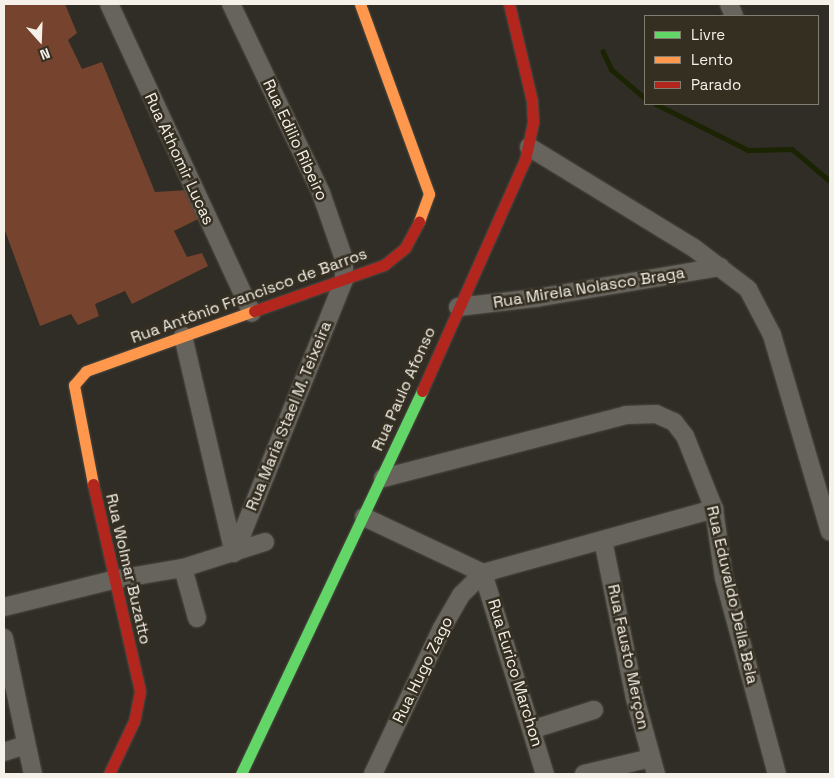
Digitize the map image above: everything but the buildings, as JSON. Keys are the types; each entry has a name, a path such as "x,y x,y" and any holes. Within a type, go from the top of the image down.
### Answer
{"street":[{"name":"Rua Athomir Lucas","path":"109,4 252,313"},
{"name":"Rua Edilio Ribeiro","path":"231,4 321,193 344,259 344,280"},
{"name":"Rua Antônio Francisco de Barros","path":"86,371 344,280 392,261 411,236 427,207 426,178 360,4"},
{"name":"Rua Paulo Afonso","path":"241,774 383,478 529,147 532,102 509,4"},
{"path":"529,147 720,267 748,289 772,335 830,532"},
{"name":"Rua Mirela Nolasco Braga","path":"458,307 536,298 720,267"},
{"name":"Rua Maria Stael M. Teixeira","path":"234,553 344,280"},
{"path":"183,336 234,553"},
{"name":"Rua Wolmar Buzatto","path":"86,371 74,385 74,395 112,580 140,691 134,722 109,774"},
{"name":"Rua Eduvaldo Della Bela","path":"383,478 618,417 656,414 674,422 685,436 714,509 724,578 777,774"},
{"path":"364,517 483,573 714,509"},
{"name":"Rua Fausto Merçon","path":"603,540 634,698 654,766"},
{"path":"9,605 112,580 183,568 265,542"},
{"path":"183,568 197,618"},
{"name":"Rua Eurico Marchon","path":"483,573 534,729 545,774"},
{"name":"Rua Hugo Zago","path":"373,774 442,628 462,594 483,573"},
{"path":"4,638 33,774"},
{"path":"534,729 594,710"},
{"path":"4,752 26,745"},
{"path":"584,774 654,766"}],"shaded area":[{"path":"4,4 65,4 77,33 68,40 82,69 102,62 155,192 188,190 200,218 174,231 187,257 202,253 208,266 132,304 125,291 95,304 99,316 78,325 71,314 40,326 4,228"}],"waterway":[{"path":"603,51 612,70 644,97"},
{"path":"658,105 748,150 792,149 830,181"}],"traffic: fast":[{"path":"241,774 422,391"}],"traffic: slow":[{"path":"360,4 429,194 419,222"},
{"path":"93,484 74,385 86,371 254,311"}],"traffic: jam":[{"path":"422,391 525,160 533,122 532,101 509,4"},
{"path":"254,311 384,265 405,248 419,222"},
{"path":"93,484 140,691 134,721 109,774"}]}
